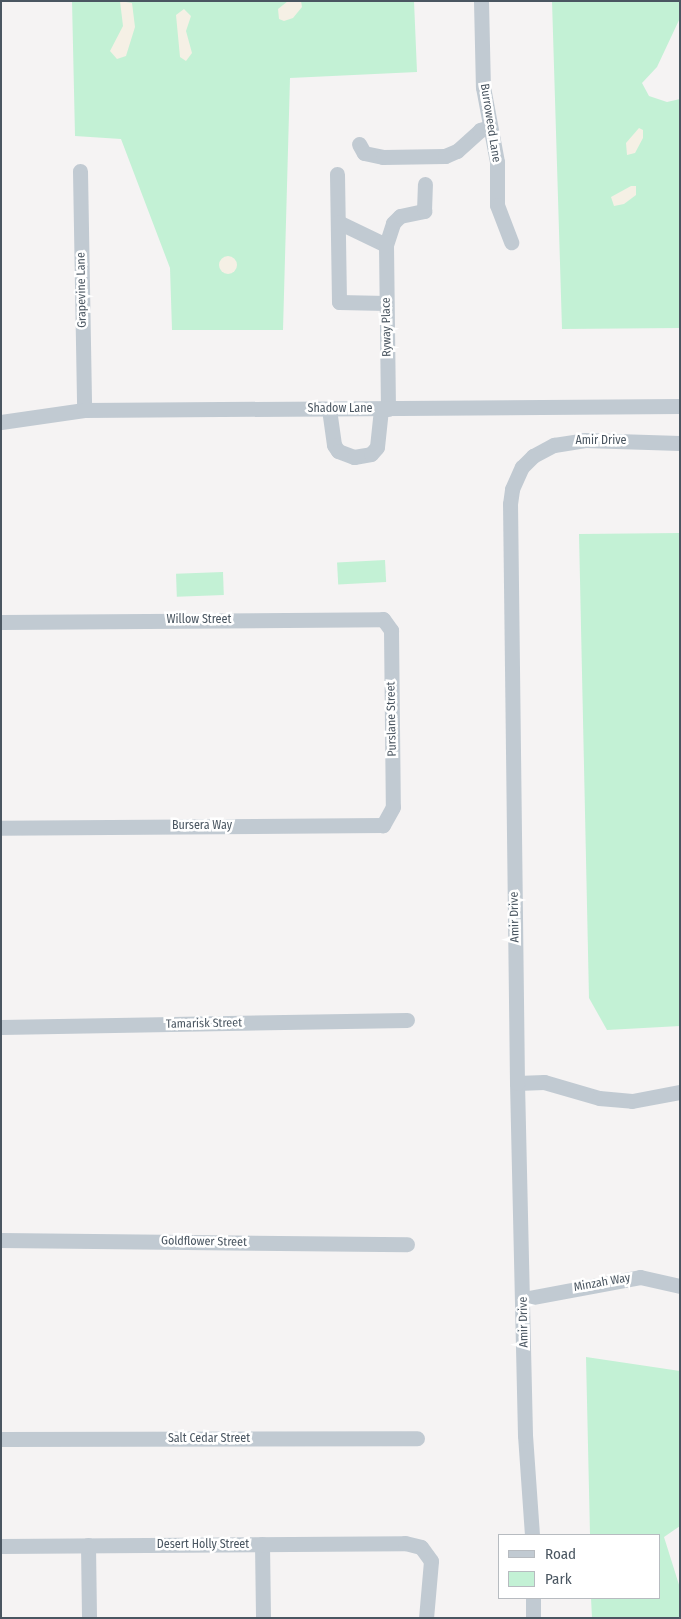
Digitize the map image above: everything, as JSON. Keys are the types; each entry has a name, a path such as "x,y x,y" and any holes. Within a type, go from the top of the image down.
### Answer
{"street":[{"name":"Burroweed Lane","path":"481,1 483,87 497,162 497,205 510,242"},
{"path":"359,144 364,153 383,157 445,156 457,151 480,130 490,127"},
{"name":"Grapevine Lane","path":"80,171 84,410"},
{"path":"337,174 339,302 386,303"},
{"name":"Ryway Place","path":"330,409 334,445 346,456 364,457 377,447 384,409 386,245 393,223 400,216 424,211 425,184"},
{"path":"338,222 386,245"},
{"name":"Shadow Lane","path":"1,422 84,410 680,406"},
{"name":"Amir Drive","path":"532,1534 525,1435 517,1083 512,489 522,467 537,453 554,444 584,440 680,442"},
{"name":"Willow Street","path":"1,622 383,619 391,630"},
{"name":"Purslane Street","path":"391,630 393,807"},
{"name":"Bursera Way","path":"1,828 383,824 393,807"},
{"name":"Tamarisk Street","path":"1,1027 407,1020"},
{"path":"517,1083 544,1082 590,1096 632,1101 680,1092"},
{"name":"Goldflower Street","path":"1,1240 407,1244"},
{"name":"Minzah Way","path":"523,1299 640,1277 680,1286"},
{"name":"Salt Cedar Street","path":"1,1439 417,1438"},
{"path":"262,1544 263,1618"},
{"name":"Desert Holly Street","path":"1,1546 406,1544 421,1547 430,1561 426,1618"},
{"path":"88,1545 89,1618"},
{"path":"533,1599 534,1618"}],"green space":[{"path":"72,1 414,1 417,72 290,78 283,330 172,330 170,268 121,139 75,136"},
{"path":"552,1 680,1 680,18 657,67 642,83 649,96 667,102 680,99 680,328 562,329"},
{"path":"680,533 680,1026 607,1030 589,998 579,534"},
{"path":"385,560 386,582 338,584 337,563"},
{"path":"223,572 224,595 177,597 176,574"},
{"path":"586,1357 680,1371 680,1526 664,1537 680,1588 680,1618 592,1618 591,1599 661,1599 661,1534 590,1534"}],"sand":[{"path":"120,1 132,3 135,27 126,56 117,59 110,51 123,26"},
{"path":"288,1 301,1 302,7 293,18 284,21 279,19 278,9"},
{"path":"184,9 191,16 186,31 192,53 186,61 180,57 176,15"},
{"path":"639,128 643,130 643,138 635,153 627,155 626,143"},
{"path":"631,186 636,186 636,195 624,204 614,206 611,197"},
{"path":"228,256 234,259 237,265 234,271 228,274 222,271 219,265 222,259"}]}
